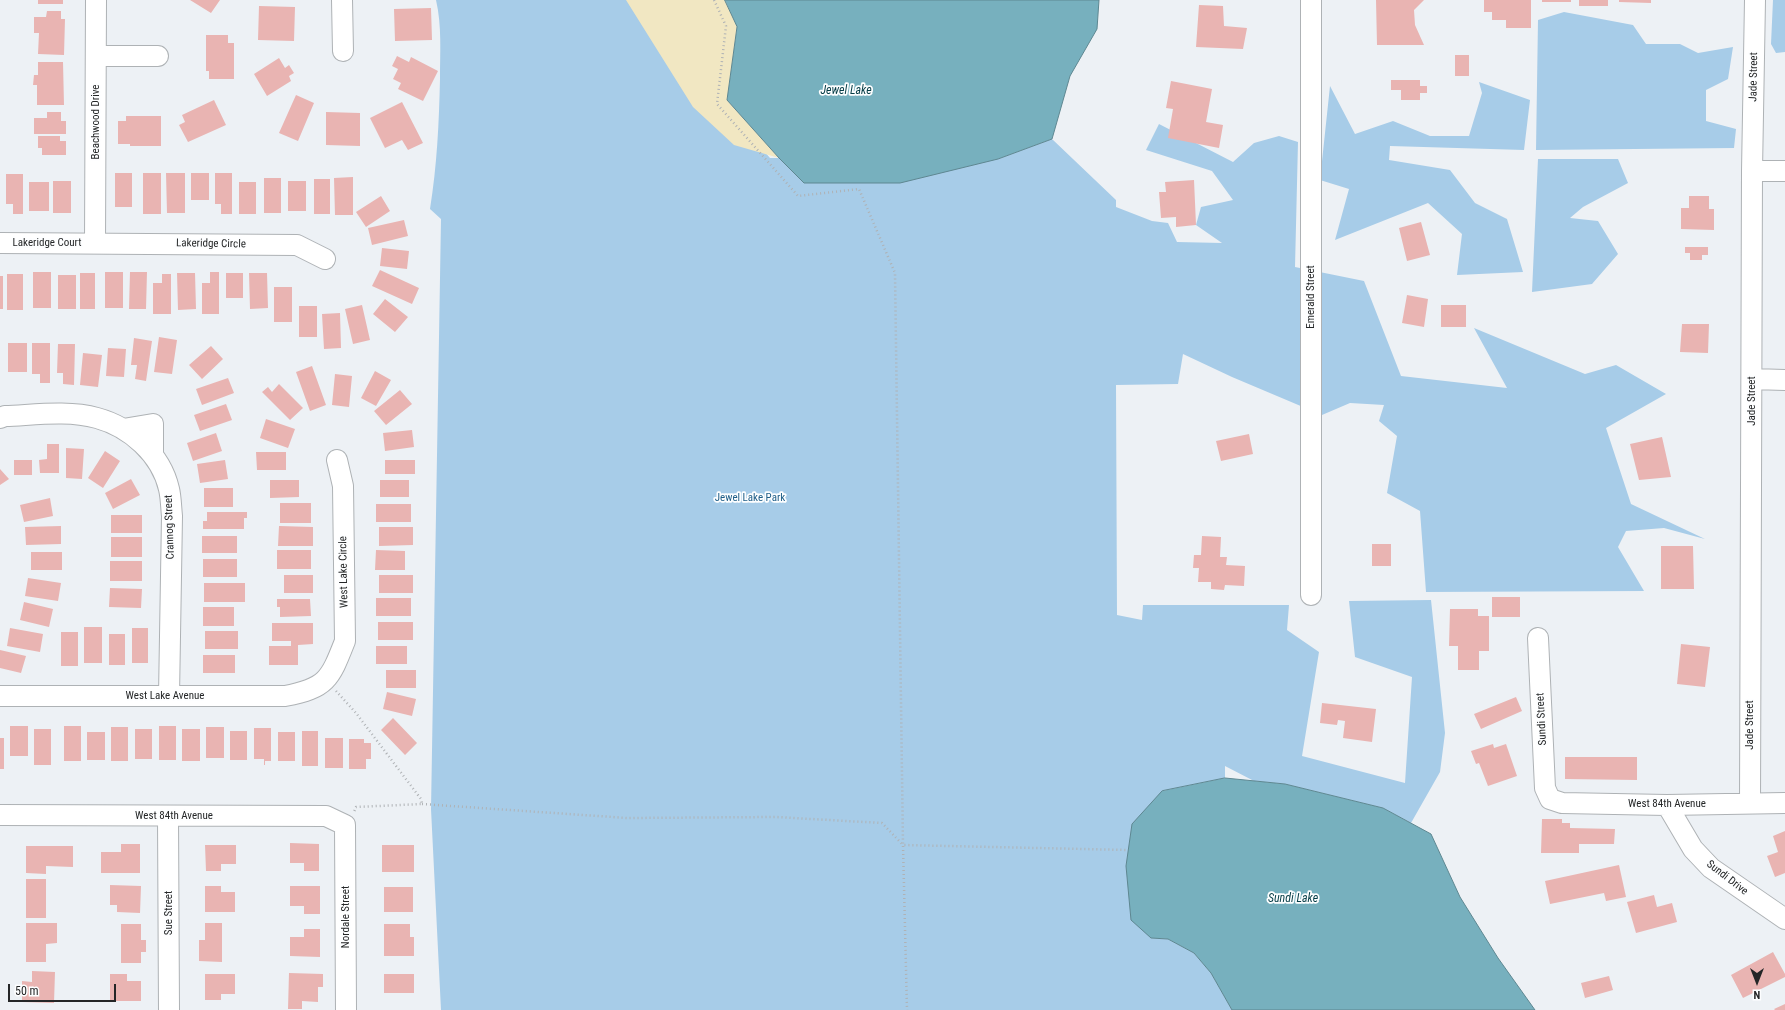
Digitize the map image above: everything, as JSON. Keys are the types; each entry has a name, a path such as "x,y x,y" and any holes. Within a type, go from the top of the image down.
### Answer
{"street":[{"name":"Beachwood Drive","path":"95,243 96,0"},
{"path":"342,0 343,51"},
{"name":"Emerald Street","path":"1311,0 1311,595"},
{"name":"Jade Street","path":"1750,803 1752,171 1755,0"},
{"path":"96,56 158,56"},
{"path":"1752,171 1785,171"},
{"name":"Lakeridge Court","path":"0,243 95,243"},
{"name":"Lakeridge Circle","path":"95,243 297,245 325,259"},
{"path":"1752,379 1785,380"},
{"name":"Crannog Street","path":"0,418 5,416 70,414 96,418 123,429 144,445 160,464 169,489 172,516 169,696"},
{"name":"West Lake Circle","path":"326,681 336,663 345,641 343,486 337,460"},
{"name":"Sundi Street","path":"1538,638 1545,788 1550,799"},
{"name":"West Lake Avenue","path":"0,696 285,696 308,692 326,681"},
{"name":"West 84th Avenue","path":"1550,799 1562,803 1667,805 1785,803"},
{"name":"Sundi Drive","path":"1667,805 1694,849 1711,868 1785,919"},
{"name":"West 84th Avenue","path":"0,815 326,816 345,825"},
{"name":"Sue Street","path":"168,816 169,1010"},
{"name":"Nordale Street","path":"345,825 346,1010"}],"path":[{"path":"714,0 726,26 717,104 798,196 859,189 895,273 903,845 907,1010"},
{"path":"326,681 356,713 420,799 422,804"},
{"path":"345,825 356,807 422,804 627,818 776,817 855,820 882,823 903,845 1128,850"}],"green space":[{"name":"Jewel Lake Park","path":"436,0 719,0 721,101 770,158 779,158 804,183 998,159 1052,139 1116,200 1116,207 1152,221 1168,223 1177,242 1222,243 1196,225 1201,207 1233,200 1212,171 1146,150 1159,124 1233,162 1254,143 1279,136 1298,142 1295,267 1364,281 1401,376 1507,388 1474,328 1585,374 1616,365 1666,394 1606,428 1631,504 1705,539 1664,528 1626,531 1618,547 1644,591 1426,592 1420,511 1387,493 1397,436 1379,421 1384,405 1350,403 1322,415 1232,377 1183,354 1178,384 1116,385 1117,615 1142,620 1143,605 1289,605 1287,630 1319,652 1302,756 1405,783 1412,677 1355,657 1349,601 1431,600 1445,733 1440,772 1411,823 1383,808 1285,784 1254,781 1225,766 1225,778 1162,791 1151,938 1168,939 1194,953 1211,973 1232,1010 441,1010 431,809 441,219 430,209 436,161 440,95 440,29"},
{"path":"1773,0 1785,0 1785,52 1776,53 1771,44"},
{"path":"1564,12 1633,25 1646,44 1680,44 1698,53 1733,47 1728,79 1706,90 1706,121 1736,129 1734,148 1536,150 1538,20"},
{"path":"1479,82 1530,100 1524,150 1390,146 1389,160 1450,170 1475,203 1507,219 1523,272 1457,275 1462,234 1428,203 1335,240 1349,189 1320,180 1330,86 1355,134 1393,121 1430,136 1469,136 1482,93"},
{"path":"1538,159 1618,159 1628,183 1583,207 1570,218 1598,221 1618,254 1592,284 1532,292"}],"sand":[{"path":"626,0 725,0 737,27 727,100 779,158 734,145 693,107"}],"water":[{"name":"Jewel Lake","path":"725,0 1099,0 1097,29 1070,76 1052,139 998,159 900,183 804,183 779,158 727,100 737,27"},
{"name":"Sundi Lake","path":"1225,778 1285,784 1383,808 1431,834 1460,897 1498,958 1535,1010 1232,1010 1211,973 1194,953 1168,939 1151,938 1131,920 1126,866 1132,824 1162,791"}],"building":[{"path":"38,0 63,0 63,4 38,4"},
{"path":"190,0 220,0 211,13"},
{"path":"1376,0 1424,0 1414,10 1415,25 1424,45 1377,45"},
{"path":"1484,0 1531,0 1531,28 1506,28 1506,20 1492,20 1492,12 1484,12"},
{"path":"1542,0 1571,0 1571,2 1542,2"},
{"path":"1579,0 1608,0 1608,6 1579,6"},
{"path":"1619,0 1651,0 1651,3 1619,2"},
{"path":"1199,5 1223,6 1224,26 1247,28 1243,49 1196,47"},
{"path":"259,6 295,7 294,41 258,40"},
{"path":"431,8 432,40 395,41 394,9"},
{"path":"47,11 61,11 61,19 65,19 64,55 38,54 39,33 34,33 34,17 46,17"},
{"path":"206,35 228,35 228,43 234,43 234,79 209,79 209,71 206,71"},
{"path":"1455,55 1469,55 1469,76 1455,76"},
{"path":"397,56 409,62 411,57 438,71 423,101 398,89 401,83 393,79 398,69 392,66"},
{"path":"279,58 285,68 289,65 294,73 289,76 291,81 267,96 254,74"},
{"path":"38,62 63,62 64,105 37,105 37,85 33,85 34,75 38,75"},
{"path":"1391,80 1420,80 1420,86 1427,86 1427,93 1420,93 1420,100 1401,100 1401,90 1391,90"},
{"path":"1171,81 1212,89 1206,122 1223,125 1219,148 1168,138 1173,109 1166,108"},
{"path":"296,95 314,103 298,141 279,133"},
{"path":"214,100 226,125 188,142 179,125 185,122 182,115"},
{"path":"402,102 423,143 408,150 402,140 385,148 370,118"},
{"path":"47,112 61,112 61,121 66,121 66,134 34,134 34,118 47,118"},
{"path":"326,112 360,113 360,146 326,145"},
{"path":"126,116 161,116 161,146 130,146 130,144 118,144 118,121 126,121"},
{"path":"38,136 60,136 60,141 66,141 66,155 42,155 42,148 38,148"},
{"path":"115,173 132,173 132,207 115,207"},
{"path":"143,173 161,173 161,214 143,214"},
{"path":"166,173 185,173 185,213 167,213"},
{"path":"191,173 209,173 209,200 191,200"},
{"path":"215,173 232,173 232,214 221,214 221,204 215,204"},
{"path":"6,174 23,174 23,214 13,214 13,204 6,204"},
{"path":"353,177 353,215 335,215 334,178"},
{"path":"264,178 281,178 281,213 264,213"},
{"path":"314,179 330,179 330,214 314,214"},
{"path":"1194,180 1196,225 1176,227 1176,217 1161,218 1159,192 1166,192 1165,182"},
{"path":"53,181 71,181 71,213 53,213"},
{"path":"288,181 306,181 306,211 288,211"},
{"path":"29,182 49,182 49,211 29,211"},
{"path":"239,182 256,182 256,214 239,214"},
{"path":"381,196 390,211 366,227 356,212"},
{"path":"1689,196 1709,196 1709,209 1714,209 1714,230 1681,229 1681,208 1689,208"},
{"path":"404,220 408,236 372,245 368,228"},
{"path":"1421,222 1430,255 1407,261 1399,228"},
{"path":"1685,247 1708,247 1708,255 1702,255 1702,260 1690,260 1690,253 1685,253"},
{"path":"382,248 409,251 407,269 380,266"},
{"path":"380,270 419,288 412,304 372,286"},
{"path":"33,272 51,272 51,308 33,308"},
{"path":"105,272 123,272 123,308 105,308"},
{"path":"130,272 147,272 146,309 129,309"},
{"path":"210,272 219,272 219,314 202,314 202,283 210,283"},
{"path":"80,273 95,273 95,309 80,309"},
{"path":"177,273 195,273 196,309 178,310"},
{"path":"226,273 243,273 243,298 226,298"},
{"path":"249,273 267,273 268,308 250,309"},
{"path":"7,274 23,274 23,310 7,310"},
{"path":"162,274 171,274 171,314 153,314 153,283 162,283"},
{"path":"58,275 76,275 76,309 58,309"},
{"path":"0,276 3,276 3,309 0,309"},
{"path":"274,287 292,287 292,322 274,322"},
{"path":"1407,295 1428,299 1424,327 1402,323"},
{"path":"385,299 408,317 395,332 373,314"},
{"path":"362,305 370,340 353,344 345,309"},
{"path":"1441,305 1466,305 1466,327 1441,327"},
{"path":"299,306 317,306 317,337 299,337"},
{"path":"340,313 341,348 324,349 322,314"},
{"path":"1682,324 1709,324 1708,353 1680,352"},
{"path":"159,337 177,340 172,374 154,372"},
{"path":"134,338 152,341 146,381 135,379 137,365 131,365"},
{"path":"8,343 27,343 27,372 8,372"},
{"path":"32,343 50,343 50,383 40,383 40,374 32,374"},
{"path":"58,344 75,344 74,385 63,384 63,373 57,373"},
{"path":"211,346 223,359 202,379 189,365"},
{"path":"108,348 126,349 124,377 106,376"},
{"path":"83,353 102,355 98,387 80,385"},
{"path":"312,366 326,405 310,411 296,372"},
{"path":"375,371 391,380 376,406 361,398"},
{"path":"335,374 352,376 349,407 332,405"},
{"path":"228,378 234,393 202,405 196,389"},
{"path":"279,384 303,408 290,420 262,392 268,387 272,392"},
{"path":"400,390 412,404 386,425 374,411"},
{"path":"226,404 232,420 200,431 194,415"},
{"path":"266,419 295,429 288,448 260,438"},
{"path":"412,430 414,447 385,451 383,433"},
{"path":"216,433 222,451 193,461 187,443"},
{"path":"1249,434 1253,454 1221,461 1216,441"},
{"path":"1662,437 1671,477 1639,480 1630,444"},
{"path":"47,444 59,444 59,473 40,473 39,460 47,459"},
{"path":"66,448 84,449 82,479 66,478"},
{"path":"105,451 120,461 103,488 88,478"},
{"path":"256,452 286,452 286,470 257,470"},
{"path":"14,460 32,460 32,475 14,475"},
{"path":"225,460 228,479 200,483 197,464"},
{"path":"385,460 415,460 415,474 385,474"},
{"path":"0,469 9,479 0,485"},
{"path":"131,479 140,495 113,509 105,493"},
{"path":"270,480 299,480 299,497 270,498"},
{"path":"380,480 409,480 409,497 380,497"},
{"path":"204,488 233,488 233,507 204,507"},
{"path":"50,498 53,516 24,522 20,505"},
{"path":"280,503 311,503 311,523 280,523"},
{"path":"376,504 411,504 411,522 376,522"},
{"path":"207,512 247,512 247,518 244,518 244,529 203,529 203,521 207,521"},
{"path":"111,515 142,515 142,533 111,533"},
{"path":"61,526 61,544 26,545 25,527"},
{"path":"279,526 313,527 313,546 278,546"},
{"path":"379,527 413,527 413,545 379,546"},
{"path":"202,536 237,536 237,553 202,553"},
{"path":"1202,536 1221,537 1220,557 1227,557 1226,565 1245,566 1244,586 1225,585 1224,590 1211,589 1211,582 1198,582 1199,568 1193,568 1194,555 1201,555"},
{"path":"111,537 142,537 142,557 111,557"},
{"path":"1372,544 1391,544 1391,566 1372,566"},
{"path":"1661,546 1693,546 1694,589 1661,589"},
{"path":"277,550 311,550 311,569 277,569"},
{"path":"376,550 405,551 405,570 375,570"},
{"path":"31,552 62,552 62,570 31,570"},
{"path":"203,559 237,559 237,577 203,577"},
{"path":"110,561 142,561 142,581 110,581"},
{"path":"284,575 313,575 313,593 284,593"},
{"path":"379,575 413,575 413,593 379,593"},
{"path":"28,578 61,583 58,601 25,596"},
{"path":"204,583 245,583 245,602 204,602"},
{"path":"110,588 142,589 141,608 109,607"},
{"path":"1492,597 1520,597 1520,617 1492,617"},
{"path":"376,598 411,598 411,616 376,616"},
{"path":"277,599 310,599 311,616 280,617 280,607 277,607"},
{"path":"24,602 53,609 49,627 20,620"},
{"path":"203,607 234,607 234,626 203,626"},
{"path":"1450,609 1478,609 1478,616 1489,616 1489,651 1479,651 1479,670 1458,670 1458,646 1449,646"},
{"path":"378,622 413,622 413,640 378,640"},
{"path":"272,623 313,623 313,644 298,645 298,665 269,665 269,646 291,646 291,641 272,641"},
{"path":"84,627 102,627 102,663 84,663"},
{"path":"10,628 43,634 40,652 7,646"},
{"path":"132,628 148,628 148,663 132,663"},
{"path":"205,631 238,631 238,649 205,649"},
{"path":"61,632 78,632 78,666 61,666"},
{"path":"109,634 125,634 125,665 109,665"},
{"path":"1681,644 1710,647 1705,687 1677,684"},
{"path":"376,646 407,646 407,664 376,664"},
{"path":"0,650 26,656 21,673 0,668"},
{"path":"203,655 235,655 235,673 203,673"},
{"path":"386,670 416,670 416,688 386,688"},
{"path":"387,692 416,699 412,716 383,709"},
{"path":"1516,697 1522,711 1481,729 1474,714"},
{"path":"1322,703 1376,709 1372,742 1343,738 1345,721 1338,720 1337,725 1320,723"},
{"path":"393,718 417,743 405,755 381,730"},
{"path":"10,726 28,726 28,756 10,756"},
{"path":"64,726 81,726 81,761 64,761"},
{"path":"159,726 176,726 176,760 159,760"},
{"path":"111,727 128,727 128,761 111,761"},
{"path":"206,727 224,727 224,758 206,758"},
{"path":"254,728 271,728 271,761 265,761 265,765 264,759 254,759"},
{"path":"34,729 51,729 51,765 34,765"},
{"path":"135,729 152,729 152,759 135,759"},
{"path":"182,729 200,729 200,761 182,761"},
{"path":"230,731 247,731 247,760 230,760"},
{"path":"302,731 318,731 318,766 302,766"},
{"path":"87,732 105,732 105,760 87,760"},
{"path":"278,732 295,732 295,761 278,761"},
{"path":"0,738 4,738 4,769 0,769"},
{"path":"325,738 343,738 343,768 325,768"},
{"path":"349,739 364,739 364,743 371,743 371,759 366,759 366,769 349,769"},
{"path":"1493,744 1494,748 1506,744 1517,776 1488,786 1479,763 1476,764 1471,751"},
{"path":"1565,757 1637,757 1637,780 1565,779"},
{"path":"1542,819 1562,819 1562,823 1570,823 1570,828 1615,829 1614,844 1579,844 1579,853 1541,853"},
{"path":"1785,831 1785,873 1775,877 1767,856 1778,852 1773,836"},
{"path":"290,843 319,844 319,871 304,871 304,863 290,863"},
{"path":"121,844 140,844 140,873 101,873 101,852 121,852"},
{"path":"205,845 236,845 236,864 221,864 221,871 206,871"},
{"path":"382,845 414,845 414,872 382,872"},
{"path":"26,846 73,846 73,867 46,866 46,874 26,873"},
{"path":"1619,865 1626,897 1606,901 1604,893 1550,904 1545,881"},
{"path":"26,879 46,879 46,918 26,918"},
{"path":"110,885 141,886 140,913 117,912 117,905 110,905"},
{"path":"205,886 221,886 221,892 235,892 235,912 205,912"},
{"path":"290,886 320,886 320,914 304,914 304,906 290,906"},
{"path":"384,887 413,887 413,912 384,912"},
{"path":"1654,895 1657,907 1672,903 1677,922 1636,933 1627,902"},
{"path":"26,923 57,923 57,943 46,944 46,962 26,962"},
{"path":"205,923 222,923 222,962 199,961 199,940 205,940"},
{"path":"121,924 141,924 141,940 146,940 146,952 141,952 141,963 121,963"},
{"path":"384,924 410,924 410,937 414,937 414,956 384,956"},
{"path":"304,929 320,929 320,957 290,956 290,937 304,937"},
{"path":"1773,952 1785,974 1785,977 1743,998 1731,975"},
{"path":"32,971 55,972 54,1003 22,1002 22,981 32,982"},
{"path":"289,973 323,974 323,987 318,987 318,1002 302,1001 302,1009 288,1009"},
{"path":"110,974 127,974 127,981 141,981 141,1001 110,1001"},
{"path":"205,974 235,974 235,994 221,994 221,1000 205,1000"},
{"path":"384,974 414,974 414,993 384,993"},
{"path":"1609,976 1613,990 1585,998 1581,983"},
{"path":"1785,1004 1785,1010 1774,1009"}]}
